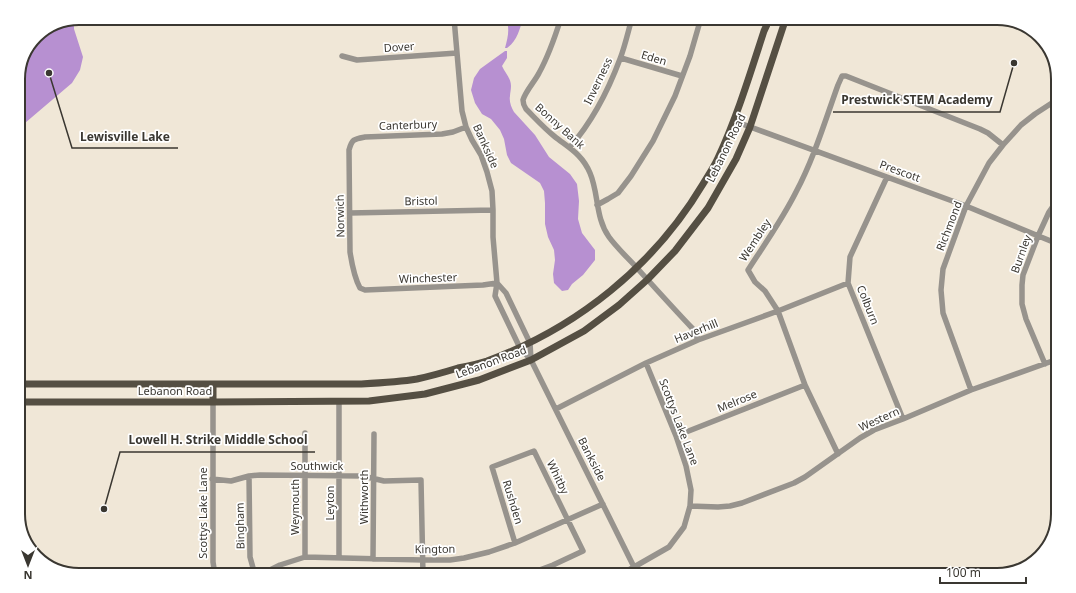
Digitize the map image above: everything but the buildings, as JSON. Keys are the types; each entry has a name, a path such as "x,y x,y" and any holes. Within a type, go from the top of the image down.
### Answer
{"main road":[{"name":"Lebanon Road","path":"25,384 360,384 417,379 486,361 520,348 555,330 597,302 637,268 662,241 690,205 717,160 734,121 767,25"},
{"name":"Lebanon Road","path":"25,402 369,401 425,394 479,380 531,360 584,331 619,305 647,280 675,251 708,208 736,159 750,127 784,25"},
{"path":"213,384 213,402"}],"street":[{"name":"Bankside","path":"455,25 462,111 466,127 481,155 492,190 493,237 497,283 495,296 520,348 531,360 634,567"},
{"name":"Bonny Bank","path":"559,25 549,54 538,76 523,100 524,106 528,112 570,147 583,160 593,182 602,224 609,236 620,251 693,329 698,340"},
{"name":"Inverness","path":"570,147 581,134 605,95 621,58 630,25"},
{"path":"597,205 618,193 631,176 653,141 675,96 690,56 699,25"},
{"name":"Dover","path":"342,56 357,60 457,53"},
{"name":"Eden","path":"621,58 682,76"},
{"name":"Wembley","path":"838,454 805,385 778,311 764,291 755,282 748,270 780,221 796,191 815,150 842,76 850,77 980,128 1003,145"},
{"name":"Richmond","path":"971,390 943,313 941,290 943,269 966,206 989,163 1003,145 1022,125 1051,104"},
{"name":"Prescott","path":"734,121 966,206 1051,241"},
{"name":"Canterbury","path":"352,142 355,139 365,137 442,134 466,127"},
{"name":"Norwich","path":"352,142 349,150 351,258 355,280 360,288"},
{"name":"Colburn","path":"887,177 850,257 848,283 903,419"},
{"name":"Burnley","path":"1045,364 1026,319 1021,296 1023,276 1038,236 1051,209"},
{"name":"Bristol","path":"350,213 493,210"},
{"name":"Bankside","path":"497,283 506,293 530,343 531,360"},
{"name":"Winchester","path":"360,288 365,290 374,290 483,286 497,283"},
{"name":"Haverhill","path":"556,409 646,363 698,340 778,311 848,283"},
{"name":"Western","path":"690,506 730,506 742,503 794,483 874,430 971,390 1051,362"},
{"name":"Scottys Lake Lane","path":"634,567 669,547 684,527 690,506 692,490 676,436 646,363"},
{"name":"Melrose","path":"676,436 805,385"},
{"name":"Leyton","path":"339,401 339,558"},
{"name":"Scottys Lake Lane","path":"213,402 212,479 214,568"},
{"name":"Weymouth","path":"305,433 305,557"},
{"name":"Withworth","path":"373,559 374,434"},
{"name":"Whitby","path":"492,467 534,451 583,551 546,568"},
{"name":"Rushden","path":"492,467 515,543"},
{"name":"Southwick","path":"212,479 231,481 250,476 363,476 384,481 421,480 422,560"},
{"name":"Bingham","path":"250,476 250,557 253,568"},
{"name":"Kington","path":"274,568 305,557 422,560 450,560 464,558 489,552 515,543 603,504"},
{"path":"422,560 423,568"}],"shaded area":[{"path":"521,25 516,38 507,48 505,48 508,33 508,26"},
{"path":"74,26 83,57 80,70 72,83 25,123 25,76 27,65 34,49 49,34 59,29"},
{"path":"507,51 507,58 502,66 511,83 510,104 514,112 535,135 549,157 570,174 577,184 579,201 578,219 582,233 595,250 595,260 568,290 562,291 554,283 554,250 548,237 545,224 544,191 540,183 511,163 507,155 504,139 500,130 491,119 482,114 475,103 471,90 474,78 480,69"}],"place":[{"name":"Prestwick STEM Academy","path":"1014,63"},
{"name":"Lewisville Lake","path":"49,73"},
{"name":"Lowell H. Strike Middle School","path":"104,509"}]}
